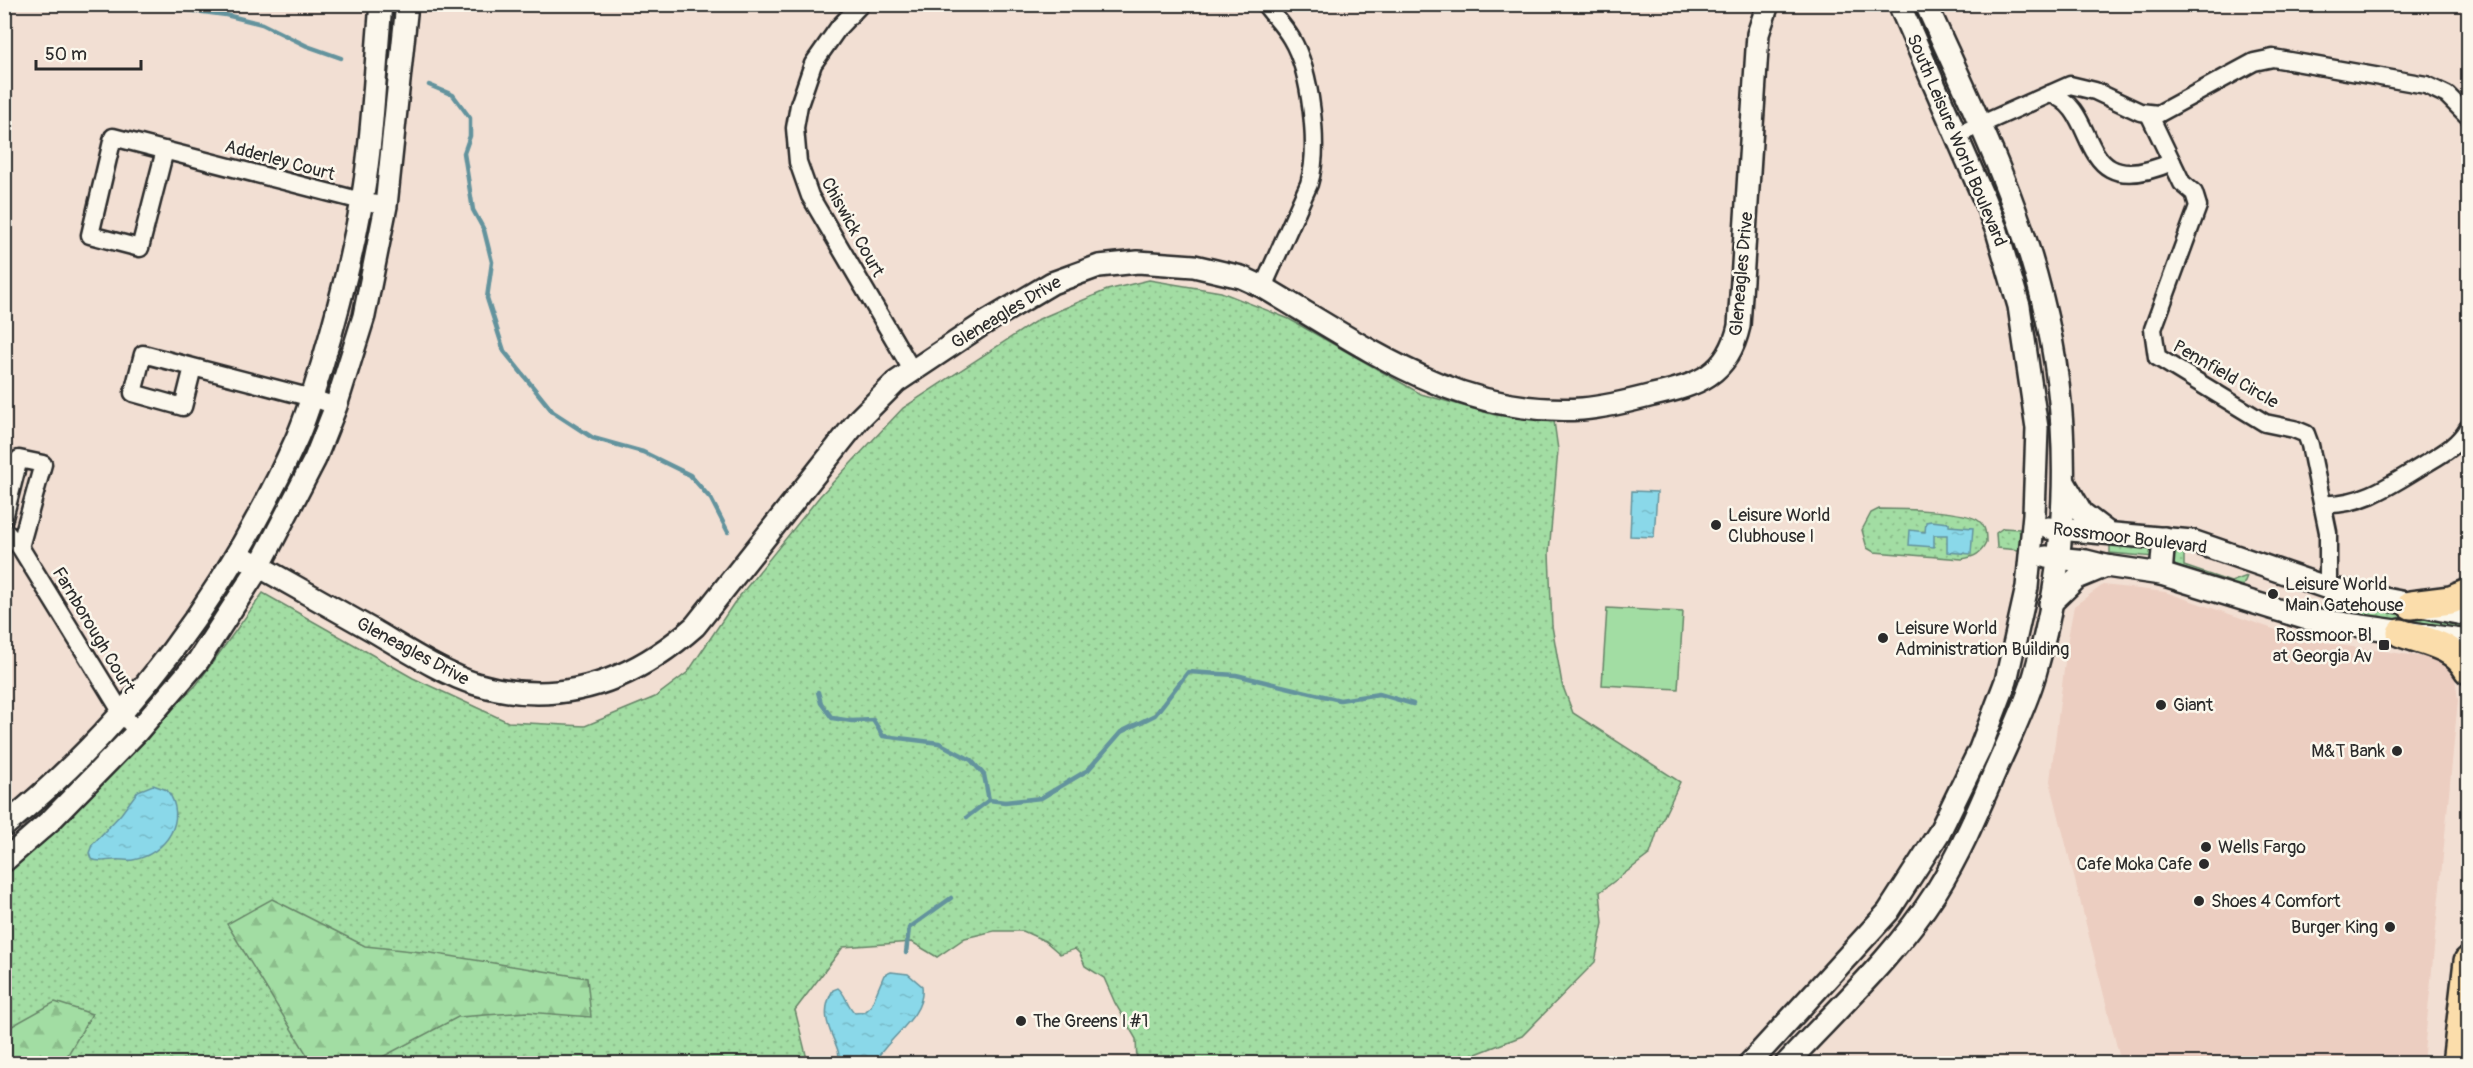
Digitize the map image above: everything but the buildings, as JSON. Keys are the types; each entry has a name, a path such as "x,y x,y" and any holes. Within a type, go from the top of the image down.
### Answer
{"main road":[{"path":"2411,605 2451,600 2469,593"},
{"path":"2401,633 2454,652 2462,658 2469,670"},
{"path":"2457,1064 2469,961"}],"street":[{"path":"4,826 33,803 98,741 180,641 239,555 296,439 312,398 338,313 362,201 381,4"},
{"path":"4,861 51,820 137,732 167,700 198,661 259,567 315,459 336,406 364,316 386,206 408,4"},
{"name":"Chiswick Court","path":"861,4 839,27 813,64 799,105 795,128 798,162 810,196 912,370"},
{"path":"1263,287 1308,184 1313,170 1314,148 1312,106 1299,58 1291,38 1264,4"},
{"name":"Gleneagles Drive","path":"239,555 427,662 474,684 518,693 569,691 612,680 642,666 668,650 695,626 859,419 896,382 982,324 1052,283 1099,266 1138,262 1194,266 1240,277 1263,287 1414,375 1465,395 1496,402 1559,408 1603,407 1673,391 1703,380 1719,368 1732,351 1739,326 1758,34 1768,4"},
{"name":"South Leisure World Boulevard","path":"1749,1064 1888,912 1939,833 1980,749 2006,681 2027,587 2033,526 2037,428 2019,306 1997,231 1899,4"},
{"name":"South Leisure World Boulevard","path":"1786,1064 1874,972 1914,924 1964,842 2035,676 2058,558 2063,479 2062,424 2043,299 2020,222 1926,4"},
{"path":"1957,135 2070,85 2083,87 2150,114 2158,114 2254,62 2273,58 2426,85 2447,95 2469,116"},
{"path":"2050,94 2060,97 2070,106 2091,148 2103,162 2116,170 2131,174 2145,172 2172,162"},
{"name":"Pennfield Circle","path":"2150,114 2182,183 2194,193 2198,206 2153,329 2157,357 2265,423 2306,434 2323,504 2330,555 2328,588"},
{"name":"Adderley Court","path":"165,150 140,248 90,235 113,137 165,150 362,201 386,206"},
{"path":"193,367 336,406"},
{"path":"2323,504 2336,505 2376,494 2457,445 2469,428"},
{"path":"4,518 19,459 43,464 21,547"},
{"path":"2063,479 2082,513 2108,533"},
{"name":"Rossmoor Boulevard","path":"2033,526 2192,541 2221,549 2328,588 2469,615"},
{"name":"Farnborough Court","path":"4,530 21,547 122,713 137,732"},
{"path":"2160,574 2164,538"},
{"name":"Rossmoor Boulevard","path":"2031,555 2086,561 2160,574 2293,616 2469,641"},
{"path":"2050,604 2077,578 2106,566"},
{"path":"2328,588 2341,612 2354,625"}],"shaded area":[{"path":"2103,585 2165,592 2291,635 2339,645 2432,658 2447,664 2455,677 2458,700 2423,1063 2121,1063 2050,781 2074,606"}],"green space":[{"path":"1149,280 1221,292 1289,319 1421,394 1495,415 1554,421 1558,450 1549,553 1552,626 1562,684 1573,713 1680,782 1659,827 1650,854 1600,892 1603,923 1595,962 1522,1036 1453,1063 1137,1063 1136,1039 1115,1003 1104,978 1085,966 1075,949 1060,954 1045,941 1023,931 994,931 965,938 937,957 912,942 843,947 795,1010 808,1063 5,1064 5,870 118,765 197,684 263,593 413,678 508,722 585,726 655,697 688,672 734,603 820,496 903,408 1039,319 1107,290"},
{"path":"1879,509 1931,511 1972,517 1983,526 1986,543 1977,554 1962,559 1874,552 1867,548 1862,530 1871,513"},
{"path":"2003,528 2019,529 2022,532 2019,550 1997,548 1996,533"},
{"path":"2110,543 2154,547 2154,557 2110,553"},
{"path":"2173,553 2184,553 2184,566 2231,582 2247,576 2242,588 2176,566 2172,562"},
{"path":"2344,604 2468,623 2468,634 2354,616"},
{"path":"1607,608 1683,612 1678,689 1602,685"},
{"path":"272,899 365,946 431,953 587,978 591,1017 527,1012 458,1017 371,1063 312,1063 227,924"},
{"path":"55,1002 92,1014 63,1063 5,1063 5,1030"}],"water":[{"path":"1632,491 1657,492 1654,537 1630,536"},
{"path":"1926,522 1949,523 1949,526 1973,528 1971,554 1947,552 1947,535 1934,535 1934,547 1909,545 1910,530 1925,532"},
{"path":"153,785 167,790 176,812 171,834 164,843 155,851 133,860 91,859 89,853 92,845 121,814 138,791"},
{"path":"891,972 908,974 922,986 922,997 918,1007 874,1063 838,1063 839,1056 826,1013 833,990 838,988 841,991 855,1013 865,1012 871,1006 884,975"}],"waterway":[{"path":"142,4 226,15 262,24 307,46 341,58"},
{"path":"429,85 453,95 470,118 470,136 464,153 473,210 484,230 492,262 487,298 504,351 553,412 593,438 643,452 690,475 711,499 728,532"},
{"path":"818,692 821,703 832,718 852,721 873,720 883,736 939,743 971,760 984,775 989,800 1005,802 1041,798 1088,770 1121,732 1155,715 1188,672 1236,675 1340,700 1379,694 1413,704"},
{"path":"967,817 989,800"},
{"path":"906,953 909,928 951,898"}],"place":[{"name":"Leisure World Clubhouse I","path":"1716,525"},
{"name":"Leisure World Main Gatehouse","path":"2273,594"},
{"name":"Leisure World Administration Building","path":"1883,638"},
{"name":"Rossmoor Bl at Georgia Av","path":"2384,645"},
{"name":"Giant","path":"2161,705"},
{"name":"M&T Bank","path":"2397,751"},
{"name":"Wells Fargo","path":"2206,847"},
{"name":"Cafe Moka Cafe","path":"2204,864"},
{"name":"Shoes 4 Comfort","path":"2199,901"},
{"name":"Burger King","path":"2390,927"},
{"name":"The Greens I #1","path":"1021,1021"}]}
